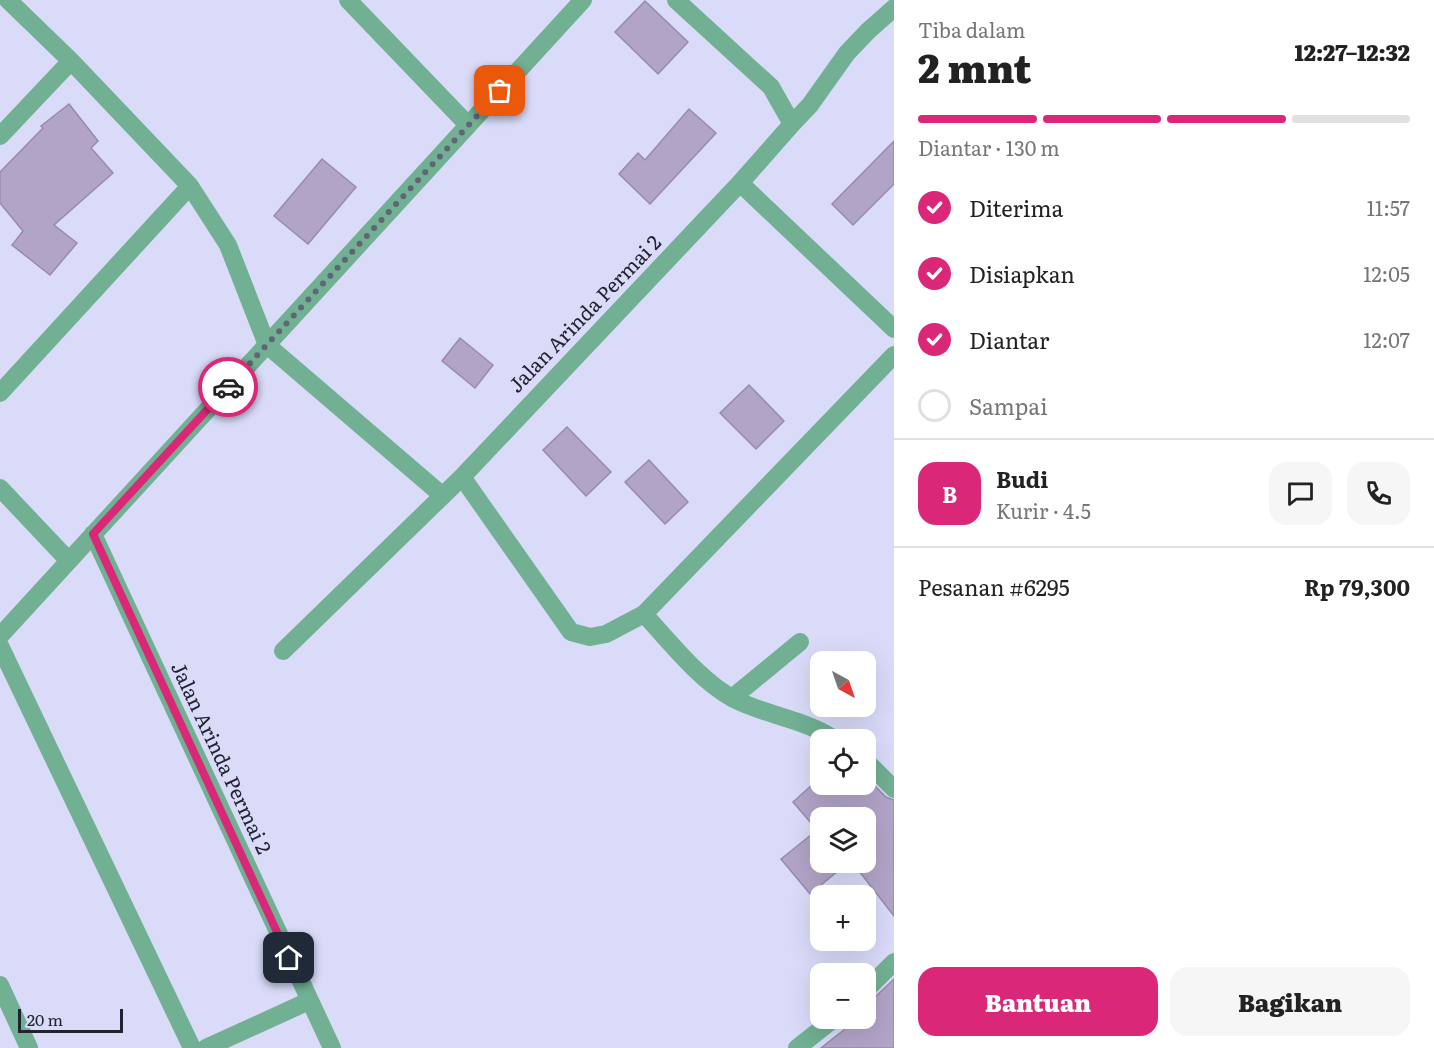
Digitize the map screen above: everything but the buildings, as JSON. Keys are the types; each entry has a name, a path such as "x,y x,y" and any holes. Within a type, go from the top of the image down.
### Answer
{"street":[{"path":"8,0 71,61 190,186 228,245 267,345 443,496"},
{"path":"348,0 468,125"},
{"path":"0,636 583,0"},
{"path":"676,0 771,87 792,124"},
{"name":"Jalan Arinda Permai 2","path":"283,651 462,477 740,183 810,105 847,53 894,8"},
{"path":"0,136 71,61"},
{"path":"740,183 894,329"},
{"path":"0,393 190,186"},
{"path":"462,477 572,632 590,637 606,634 644,614 894,355"},
{"path":"0,488 69,561"},
{"name":"Jalan Arinda Permai 2","path":"93,534 332,1048"},
{"path":"644,614 715,687 758,710 815,729"},
{"path":"732,698 800,642"},
{"path":"0,646 192,1048"},
{"path":"876,771 894,789"},
{"path":"876,980 894,962"},
{"path":"0,985 29,1048"},
{"path":"206,1048 309,1001"},
{"path":"797,1048 821,1029"}],"way so far":[{"path":"228,387 500,91"}],"route":[{"path":"228,387 93,534 289,958"}]}
